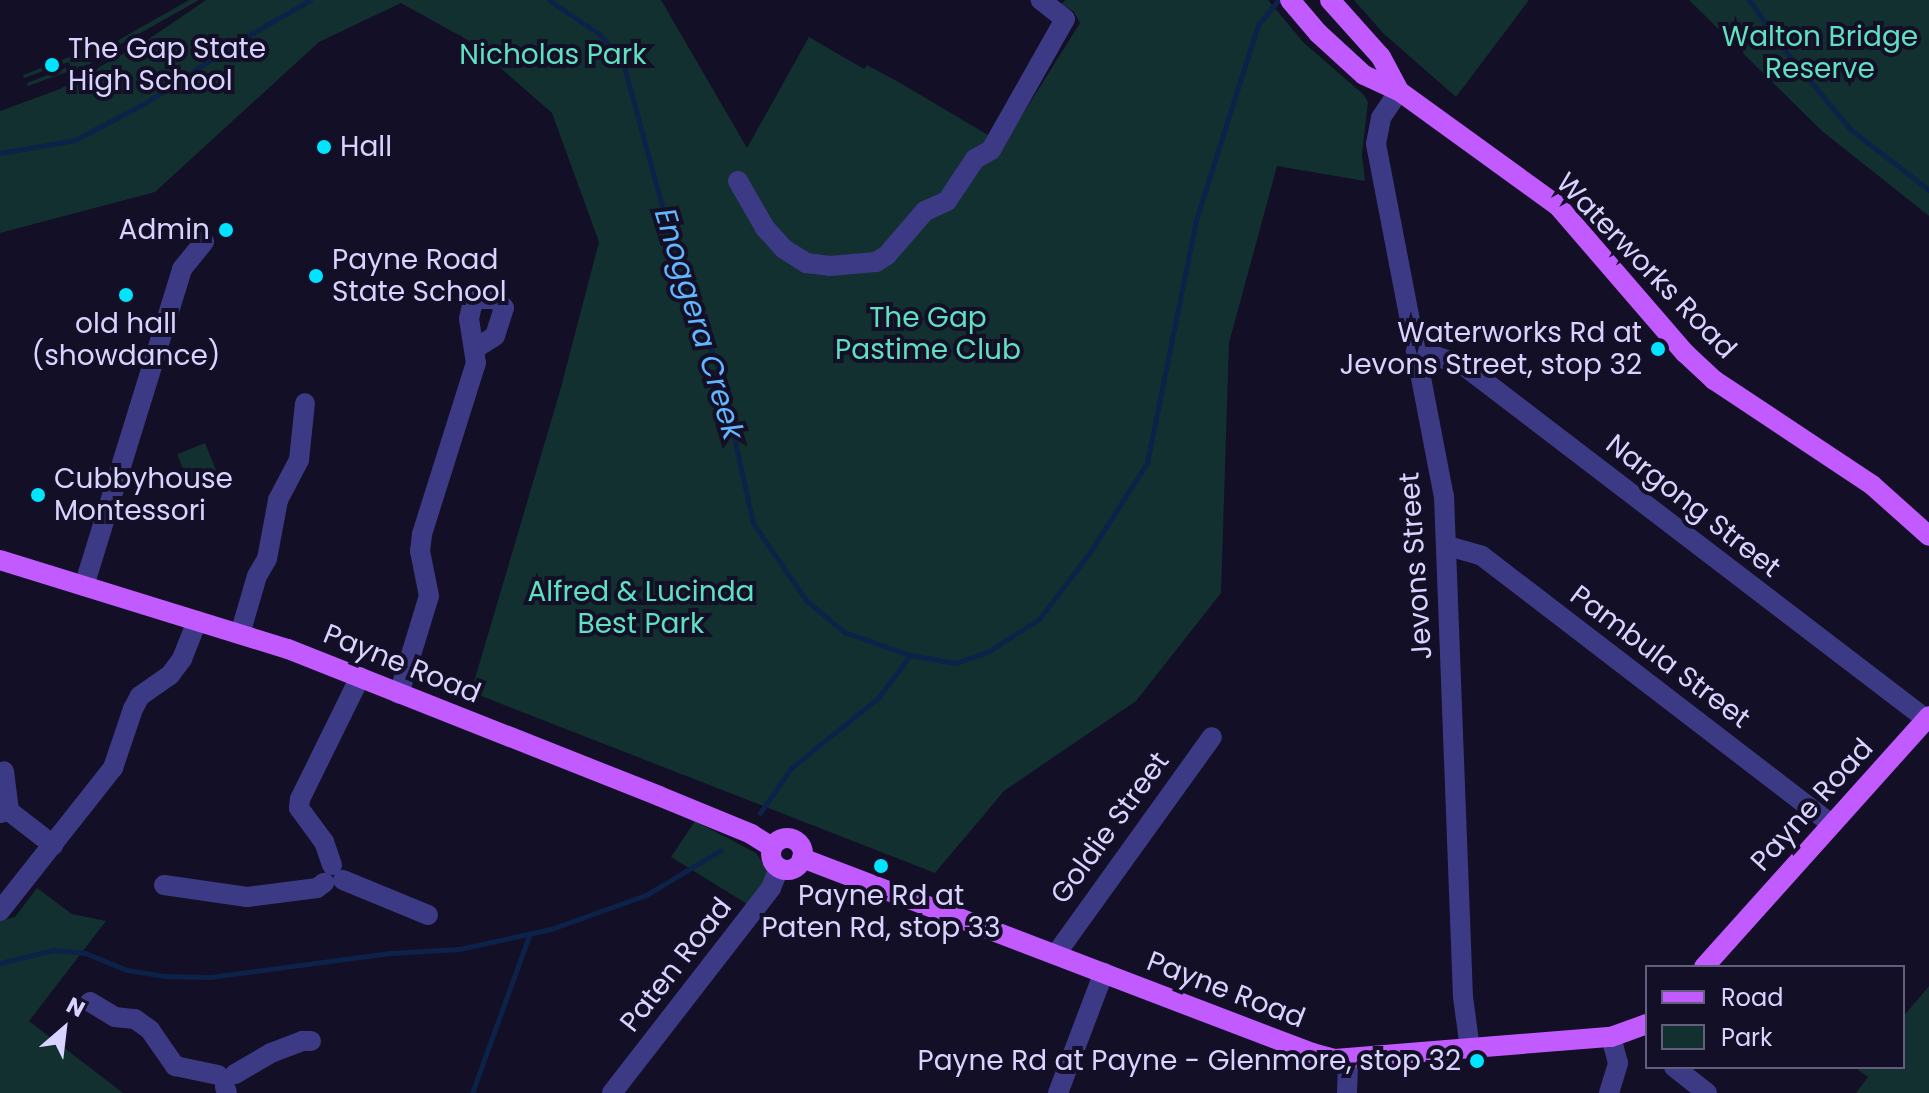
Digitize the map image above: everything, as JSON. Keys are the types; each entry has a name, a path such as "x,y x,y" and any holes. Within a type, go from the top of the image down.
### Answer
{"main road":[{"name":"Waterworks Road","path":"1290,0 1318,33 1364,75 1399,91 1558,206 1685,353 1714,380 1872,485 1929,536"},
{"name":"Waterworks Road","path":"1333,4 1381,57 1399,91"},
{"name":"Payne Road","path":"0,560 240,634 360,677 703,814 772,847"},
{"name":"Payne Road","path":"1706,965 1927,718"},
{"path":"783,838 794,840 802,848 802,858 793,869 779,868 772,860 772,847 783,838"},
{"name":"Payne Road","path":"802,858 1312,1053 1348,1060 1611,1037 1645,1028"}],"street":[{"path":"738,181 765,228 784,249 806,263 830,266 876,262 887,255 925,211 947,201 975,159 991,150 1065,19 1041,0"},
{"name":"Jevons Street","path":"1399,91 1381,118 1376,144 1444,496 1463,997 1470,1049"},
{"path":"84,586 182,269 204,242"},
{"path":"399,694 429,596 420,551 422,534 476,355"},
{"name":"Nargong Street","path":"1418,357 1438,357 1463,365 1927,718"},
{"path":"240,634 257,576 267,559 280,492 299,460 305,403"},
{"name":"Pambula Street","path":"1448,546 1482,556 1831,824"},
{"path":"0,911 113,768 140,696 170,675 182,659 197,621"},
{"path":"333,876 324,842 299,808 300,799 360,677"},
{"name":"Goldie Street","path":"1056,954 1212,737"},
{"path":"4,771 4,812 53,845"},
{"name":"Paten Road","path":"612,1093 771,888 779,868"},
{"path":"164,885 247,897 317,888 333,876"},
{"path":"333,876 428,915"},
{"path":"1058,1093 1104,972"},
{"path":"90,1002 115,1017 135,1019 150,1030 175,1066 226,1082 271,1053 311,1041"},
{"path":"1609,1093 1618,1063 1611,1037"},
{"path":"1347,1093 1348,1060"},
{"path":"1677,1069 1707,1093"}],"green space":[{"path":"189,0 199,0 112,49 115,54 100,63 92,48 106,40 110,45"},
{"path":"206,0 661,0 747,148 809,37 864,69 867,65 902,84 993,138 1001,149 1080,23 1074,12 1062,4 1065,0 1268,0 1304,43 1364,95 1368,102 1362,154 1365,181 1277,166 1229,343 1221,593 1136,701 1004,791 935,873 471,692 560,391 599,242 552,113 471,42 401,3 319,42 155,192 0,233 0,111 60,89 146,41"},
{"path":"1354,0 1529,0 1456,97 1383,33"},
{"name":"Walton Bridge Reserve","path":"1689,0 1929,0 1929,216 1822,131"},
{"path":"87,50 92,63 28,86 27,83 70,66 69,62 24,78 23,75"},
{"path":"205,443 218,475 190,487 177,454"},
{"path":"695,821 756,853 770,875 747,904 671,857"},
{"path":"37,888 72,914 106,921 29,1021 123,1093 0,1093 0,921 15,917"},
{"path":"1929,986 1929,1093 1856,1093 1868,1077 1859,1069 1905,1069 1905,1015"}],"waterway":[{"name":"Enoggera Creek","path":"0,153 75,140 145,103 239,41 310,0"},
{"name":"Enoggera Creek","path":"549,0 598,33 622,59 663,210 721,378 753,523 806,600 844,632 910,655 955,663 989,651 1039,619 1090,552 1147,463 1196,220 1258,25 1278,0"},
{"name":"Enoggera Creek","path":"1749,0 1783,48 1850,129 1929,190"},
{"path":"760,813 791,768 878,698 910,655"},
{"path":"0,963 53,950 85,953 127,970 166,976 210,977 391,953 459,949 551,929 646,895 721,850"},
{"path":"472,1093 530,933"}],"place":[{"name":"The Gap State High School","path":"52,65"},
{"name":"Hall","path":"324,147"},
{"name":"Admin","path":"226,230"},
{"name":"Payne Road State School","path":"316,276"},
{"name":"old hall (showdance)","path":"126,295"},
{"name":"Waterworks Rd at Jevons Street, stop 32","path":"1658,349"},
{"name":"Cubbyhouse Montessori","path":"38,495"},
{"name":"Payne Rd at Paten Rd, stop 33","path":"881,866"},
{"name":"Payne Rd at Payne - Glenmore, stop 32","path":"1477,1061"}],"park label":[{"name":"Nicholas Park","path":"553,55"},
{"name":"The Gap Pastime Club","path":"928,334"},
{"name":"Alfred & Lucinda Best Park","path":"641,608"}]}
